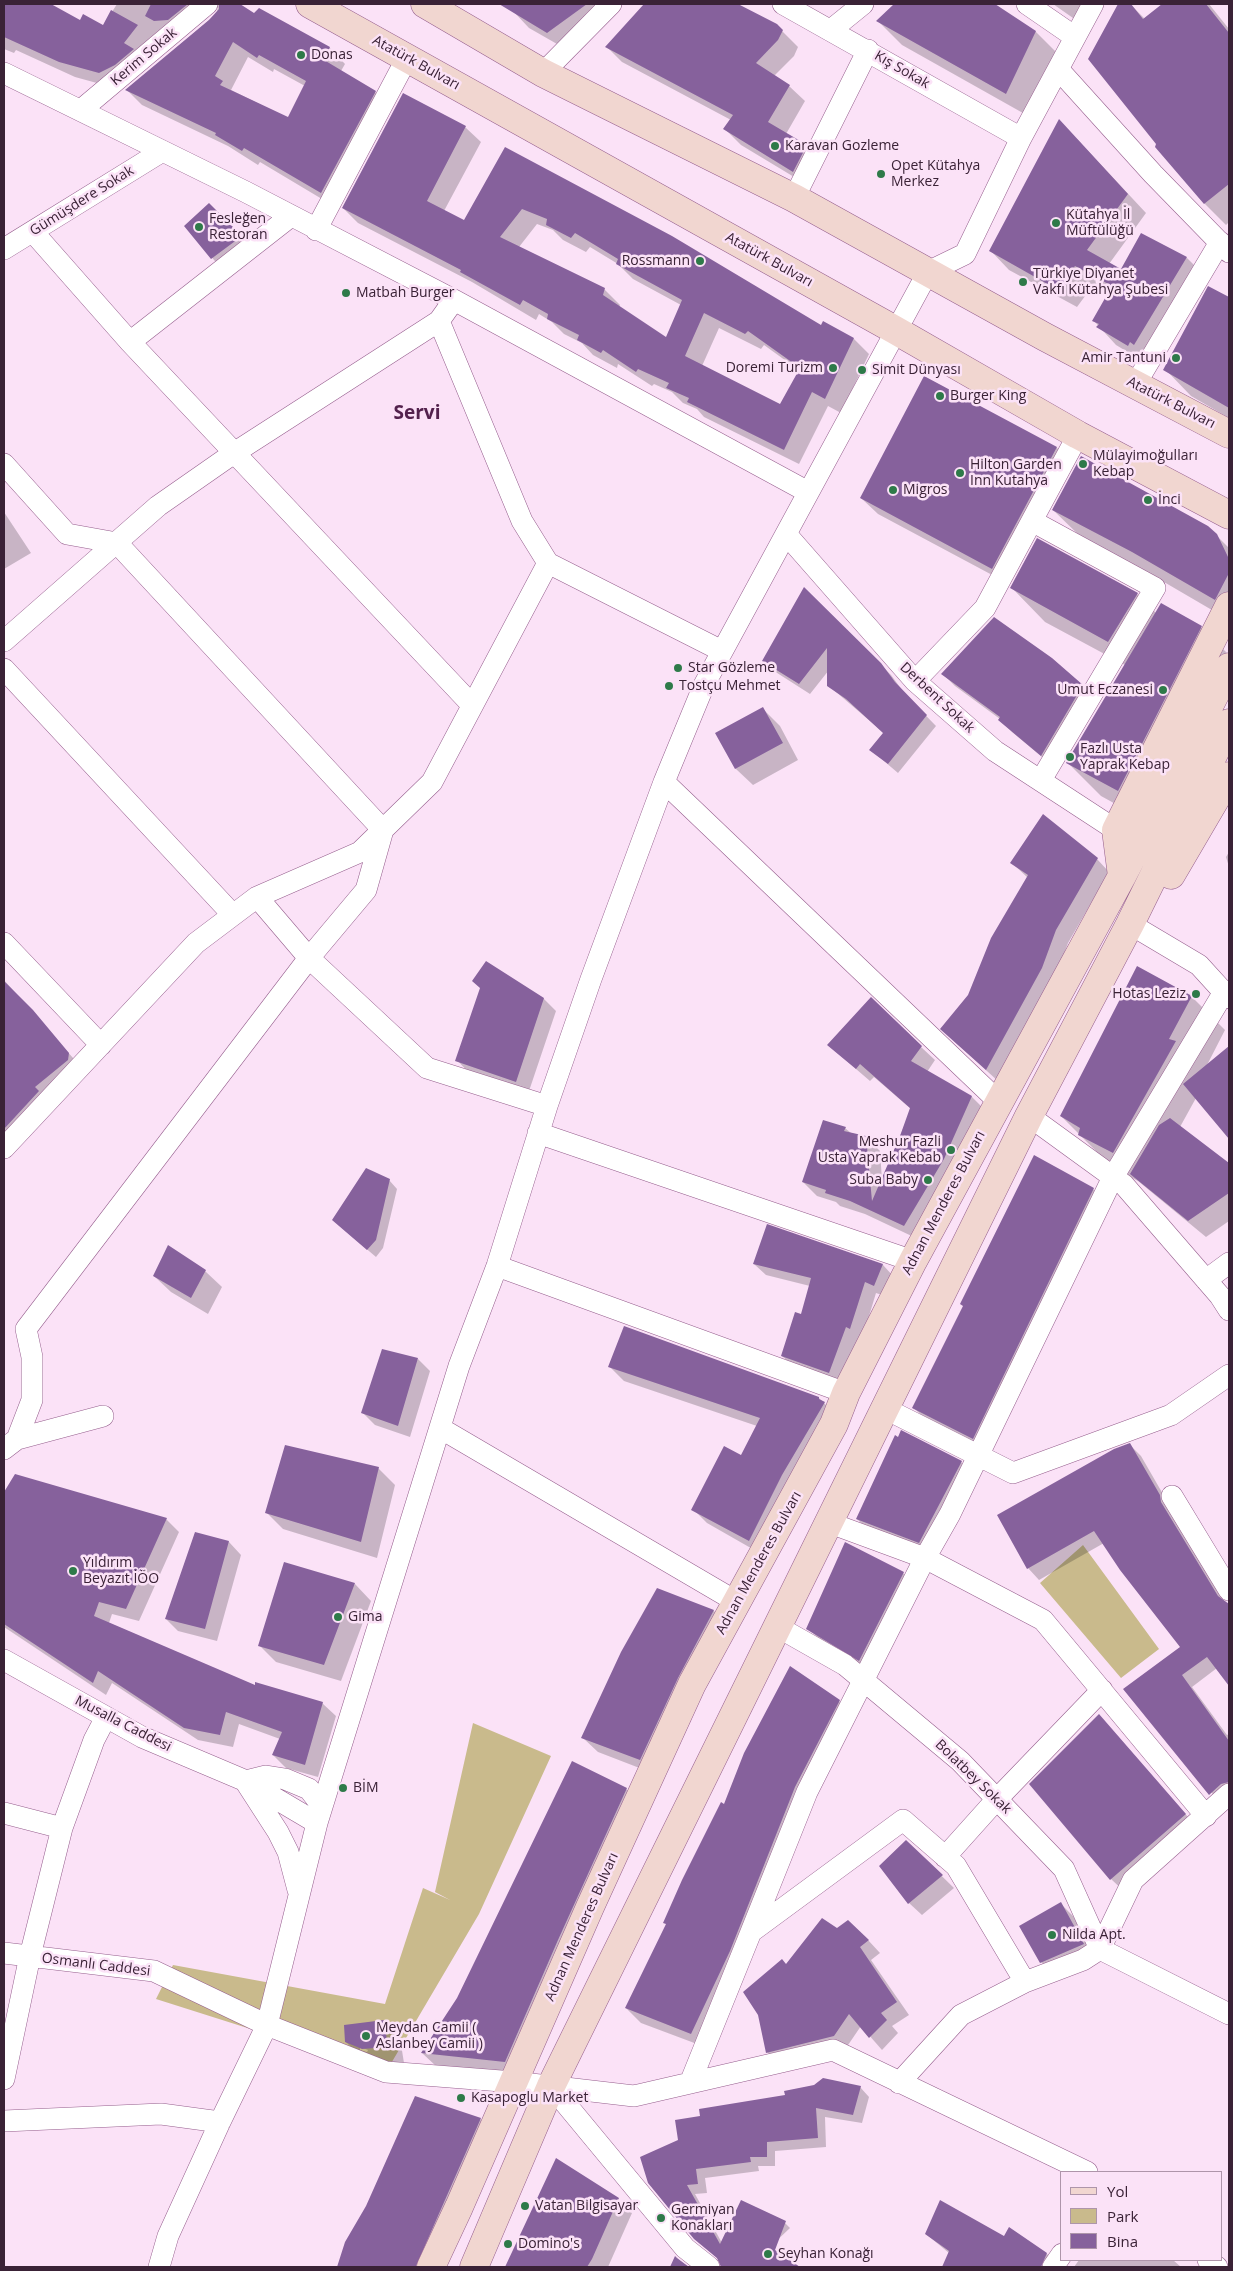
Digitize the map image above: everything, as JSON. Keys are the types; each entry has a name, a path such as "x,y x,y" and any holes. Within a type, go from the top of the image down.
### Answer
{"main road":[{"name":"Atatürk Bulvarı","path":"310,4 895,330 1078,435 1229,516"},
{"name":"Atatürk Bulvarı","path":"425,4 542,73 794,198 1135,385 1229,434"},
{"path":"1122,876 1116,830 1229,606"},
{"name":"Adnan Menderes Bulvarı","path":"430,2267 459,2207 590,1907 692,1684 834,1424 846,1393 913,1261 1122,876 1229,667"},
{"path":"474,2267 551,2086 1029,1116 1130,924 1229,724"},
{"path":"1130,924 1164,885 1229,776"}],"street":[{"name":"Kerim Sokak","path":"81,110 207,4"},
{"path":"542,73 611,4"},
{"name":"Kış Sokak","path":"783,4 868,50 1021,138"},
{"path":"831,30 863,4"},
{"path":"1027,4 1075,37"},
{"path":"159,2267 168,2236 267,2025 298,1893 319,1815 459,1366 497,1266 538,1133 594,970 664,782 704,685 928,272 965,254 1021,138 1093,4"},
{"path":"794,198 868,50"},
{"path":"316,230 407,58"},
{"path":"1059,70 1153,174 1225,247 1135,385"},
{"path":"4,73 81,110 161,152 246,192 454,300 808,492"},
{"name":"Gümüşdere Sokak","path":"4,249 161,152"},
{"path":"130,342 291,216"},
{"path":"33,232 130,342 472,706"},
{"path":"4,641 158,506 234,453 439,321 454,300"},
{"path":"439,321 522,521 548,563 722,651"},
{"path":"915,681 985,608 1078,435"},
{"path":"4,464 67,534 117,543 383,830"},
{"path":"1032,521 1155,588 1041,780"},
{"name":"Derbent Sokak","path":"786,534 915,681 995,751 1116,830"},
{"path":"4,1148 196,943 257,897 360,852 432,782 548,563"},
{"path":"4,669 233,915"},
{"path":"664,782 999,1102"},
{"path":"10,1444 32,1400 32,1357 26,1329 309,958 366,890 383,830"},
{"path":"257,897 309,958 427,1068 547,1106"},
{"path":"690,2083 807,1792 925,1558 950,1514 1113,1177 1227,995 1199,965 1130,924"},
{"path":"4,943 100,1045"},
{"path":"1029,1116 1124,1185 1206,1280 1229,1310"},
{"path":"538,1133 913,1261"},
{"path":"1206,1280 1229,1263"},
{"path":"497,1266 846,1393"},
{"path":"886,1409 1013,1473 1171,1415 1229,1375"},
{"path":"10,1444 102,1416"},
{"path":"440,1428 737,1602"},
{"path":"1172,1496 1229,1590"},
{"path":"830,1522 925,1558 1043,1620 1206,1816"},
{"name":"Bolatbey Sokak","path":"778,1627 845,1665 960,1761 1064,1869 1100,1949"},
{"name":"Musalla Caddesi","path":"4,1660 142,1737 246,1781 319,1815"},
{"path":"945,1857 997,1799 1102,1690"},
{"path":"4,2079 30,1956 62,1828 94,1740 106,1717"},
{"path":"246,1781 278,1832 296,1874 298,1893"},
{"path":"899,2083 961,2015 1026,1982 1082,1960 1100,1949 1133,1880 1229,1794"},
{"path":"4,1813 62,1828"},
{"path":"751,1932 903,1820 956,1866 1026,1982"},
{"path":"1100,1949 1229,2014"},
{"name":"Osmanlı Caddesi","path":"4,1953 154,1971 267,2025 386,2072 514,2082 634,2096 833,2050 1085,2171"},
{"path":"551,2086 685,2248 709,2267"},
{"path":"4,2121 160,2114 220,2122"},
{"path":"1052,2267 1060,2257"}],"green space":[{"path":"1083,1545 1159,1649 1121,1678 1040,1583"},
{"path":"473,1723 551,1756 479,1914 386,2072 156,1999 173,1965 385,2004 423,1888 450,1900 435,1892"}],"building":[{"path":"4,4 51,4 80,20 83,14 103,25 111,10 138,25 124,43 134,49 115,65 99,73 59,62 4,37"},
{"path":"151,4 188,4 168,20 154,21 145,16"},
{"path":"219,4 240,4 254,13 259,8 330,47 324,60 376,91 321,193 244,148 242,151 215,135 216,133 125,90 209,20 219,9","holes":["233,42 257,58 259,55 306,81 288,117 220,85 223,81 215,76"]},
{"path":"499,4 587,4 547,33"},
{"path":"644,4 738,4 777,24 783,30 778,40 756,63 790,85 768,122 807,145 793,172 723,129 733,115 605,47"},
{"path":"894,4 995,4 1036,31 1006,94 876,21"},
{"path":"1118,4 1131,4 1143,19 1162,4 1206,4 1229,33 1229,184 1204,204 1155,147 1156,144 1088,59"},
{"path":"403,93 466,126 427,201 464,220 505,147 672,236 821,325 823,321 854,338 825,399 812,392 784,450 687,402 689,398 666,388 669,383 638,369 636,372 603,350 601,353 577,340 579,335 547,319 548,314 523,300 520,305 460,272 461,270 342,208","holes":["522,209 547,219 546,225 571,238 575,233 618,259 616,264 682,300 666,337 603,295 605,288 500,237","704,313 745,334 748,331 800,368 780,404 685,356"]},
{"name":"Kütahya İl Müftülüğü","path":"1059,119 1128,194 1087,250 1121,269 1141,233 1187,257 1134,345 1130,342 1128,346 1096,327 1099,324 1092,321 1112,286 1075,266 1058,290 989,251"},
{"path":"209,203 242,236 211,259 184,226"},
{"path":"1208,286 1229,297 1229,408 1163,370"},
{"name":"Hilton Garden Inn Kutahya","path":"924,376 1057,447 992,569 860,498"},
{"path":"1081,456 1208,526 1217,534 1229,559 1229,573 1215,600 1132,552 1052,510"},
{"path":"1037,538 1138,593 1108,642 1010,588"},
{"path":"804,587 881,663 895,682 927,715 888,764 869,750 883,733 846,699 827,686 827,648 799,684 762,661"},
{"path":"1161,603 1202,626 1118,791 1066,763"},
{"path":"994,617 1052,658 1083,685 1041,756 998,720 1000,717 941,674"},
{"path":"763,707 783,743 735,769 715,733"},
{"path":"1043,814 1098,858 1056,930 1042,968 986,1070 940,1029 968,995 991,938 1028,875 1010,863"},
{"path":"486,961 544,998 516,1082 455,1061 480,988 472,981"},
{"path":"1137,966 1192,996 1169,1039 1176,1041 1113,1153 1078,1135 1080,1128 1060,1116"},
{"path":"4,981 33,1010 69,1053 68,1060 35,1087 39,1091 4,1129"},
{"path":"871,997 922,1046 911,1061 972,1096 944,1159 904,1226 850,1201 825,1193 826,1190 802,1182 823,1120 846,1127 844,1131 866,1136 872,1201 900,1136 910,1108 860,1064 856,1069 827,1045"},
{"path":"1229,1046 1229,1139 1183,1084"},
{"path":"1170,1118 1229,1163 1229,1193 1188,1221 1130,1174 1159,1125"},
{"path":"1034,1155 1094,1188 973,1439 912,1408 963,1306 960,1304"},
{"path":"366,1168 390,1179 376,1240 367,1250 332,1220"},
{"path":"767,1224 883,1264 874,1286 865,1282 850,1329 846,1327 829,1373 781,1356 795,1312 801,1314 811,1278 753,1264"},
{"path":"168,1245 206,1270 191,1298 153,1276"},
{"path":"624,1326 819,1397 819,1399 825,1402 782,1475 749,1541 691,1510 724,1446 741,1455 760,1418 608,1367"},
{"path":"382,1349 418,1358 398,1426 361,1413"},
{"path":"901,1430 962,1461 919,1543 856,1519 895,1435 898,1437"},
{"path":"1130,1443 1160,1495 1161,1502 1218,1596 1229,1604 1229,1686 1207,1657 1182,1675 1229,1741 1229,1782 1221,1784 1209,1795 1123,1689 1180,1647 1120,1570 1094,1531 1027,1569 997,1515 1114,1449"},
{"path":"285,1445 379,1467 361,1542 265,1513"},
{"name":"Yıldırım Beyazıt İÖO","path":"15,1474 167,1518 126,1609 99,1602 94,1616 255,1685 255,1682 323,1702 305,1765 272,1755 282,1732 226,1712 220,1735 184,1728 98,1671 93,1683 4,1624 4,1492"},
{"path":"195,1532 229,1541 205,1629 165,1619"},
{"path":"845,1542 904,1572 859,1661 806,1629"},
{"path":"284,1562 355,1583 324,1665 258,1646"},
{"path":"657,1588 714,1610 678,1678 640,1760 581,1738 621,1652"},
{"path":"790,1666 840,1700 795,1787 730,1951 691,2034 625,2008 666,1924 663,1923 682,1880 721,1802 724,1804 744,1753"},
{"path":"1099,1714 1186,1814 1110,1880 1029,1784"},
{"path":"572,1761 627,1788 505,2062 421,2053 457,1998"},
{"path":"906,1840 943,1875 908,1904 879,1866"},
{"name":"Nilda Apt.","path":"1061,1902 1084,1944 1040,1963 1019,1926"},
{"path":"822,1918 837,1928 848,1920 869,1940 860,1947 897,2002 881,2013 887,2020 869,2038 849,2014 834,2036 766,2053 758,2015 743,1992 782,1959 786,1964"},
{"name":"Meydan Camii ( Aslanbey Camii )","path":"384,2020 388,2047 362,2049 345,2042 344,2025"},
{"path":"823,2078 861,2086 853,2115 816,2108 818,2138 767,2142 767,2157 750,2157 751,2162 696,2169 698,2184 687,2185 720,2244 741,2200 786,2221 775,2250 800,2267 721,2267 717,2258 694,2239 648,2183 640,2157 678,2140 675,2120 700,2116 699,2109 785,2095 784,2091 814,2085"},
{"path":"415,2096 481,2118 416,2266 337,2267 345,2242 366,2206"},
{"path":"556,2158 619,2198 592,2259 587,2267 505,2267"},
{"path":"940,2200 1004,2236 1009,2227 1047,2253 1041,2267 942,2267 949,2251 925,2234"},
{"path":"675,2256 677,2258 689,2267 670,2267"}],"place":[{"name":"Donas","path":"301,55"},
{"name":"Karavan Gozleme","path":"775,146"},
{"name":"Opet Kütahya Merkez","path":"881,174"},
{"name":"Kütahya İl Müftülüğü","path":"1056,223"},
{"name":"Fesleğen Restoran","path":"199,227"},
{"name":"Rossmann","path":"700,261"},
{"name":"Türkiye Diyanet Vakfı Kütahya Şubesi","path":"1023,282"},
{"name":"Matbah Burger","path":"346,293"},
{"name":"Amir Tantuni","path":"1176,358"},
{"name":"Doremi Turizm","path":"833,368"},
{"name":"Simit Dünyası","path":"862,370"},
{"name":"Burger King","path":"940,396"},
{"name":"Mülayimoğulları Kebap","path":"1083,464"},
{"name":"Hilton Garden Inn Kutahya","path":"960,473"},
{"name":"Migros","path":"893,490"},
{"name":"İnci","path":"1148,500"},
{"name":"Star Gözleme","path":"678,668"},
{"name":"Tostçu Mehmet","path":"669,686"},
{"name":"Umut Eczanesi","path":"1163,690"},
{"name":"Fazlı Usta Yaprak Kebap","path":"1070,757"},
{"name":"Hotas Leziz","path":"1196,994"},
{"name":"Meshur Fazli Usta Yaprak Kebab","path":"951,1150"},
{"name":"Suba Baby","path":"928,1180"},
{"name":"Yıldırım Beyazıt İÖO","path":"73,1571"},
{"name":"Gima","path":"338,1617"},
{"name":"BİM","path":"343,1788"},
{"name":"Nilda Apt.","path":"1052,1935"},
{"name":"Meydan Camii ( Aslanbey Camii )","path":"366,2036"},
{"name":"Kasapoglu Market","path":"461,2098"},
{"name":"Vatan Bilgisayar","path":"525,2206"},
{"name":"Germiyan Konakları","path":"661,2218"},
{"name":"Domino's","path":"508,2244"},
{"name":"Seyhan Konağı","path":"768,2254"}],"district":[{"name":"Servi","path":"417,414"}]}
